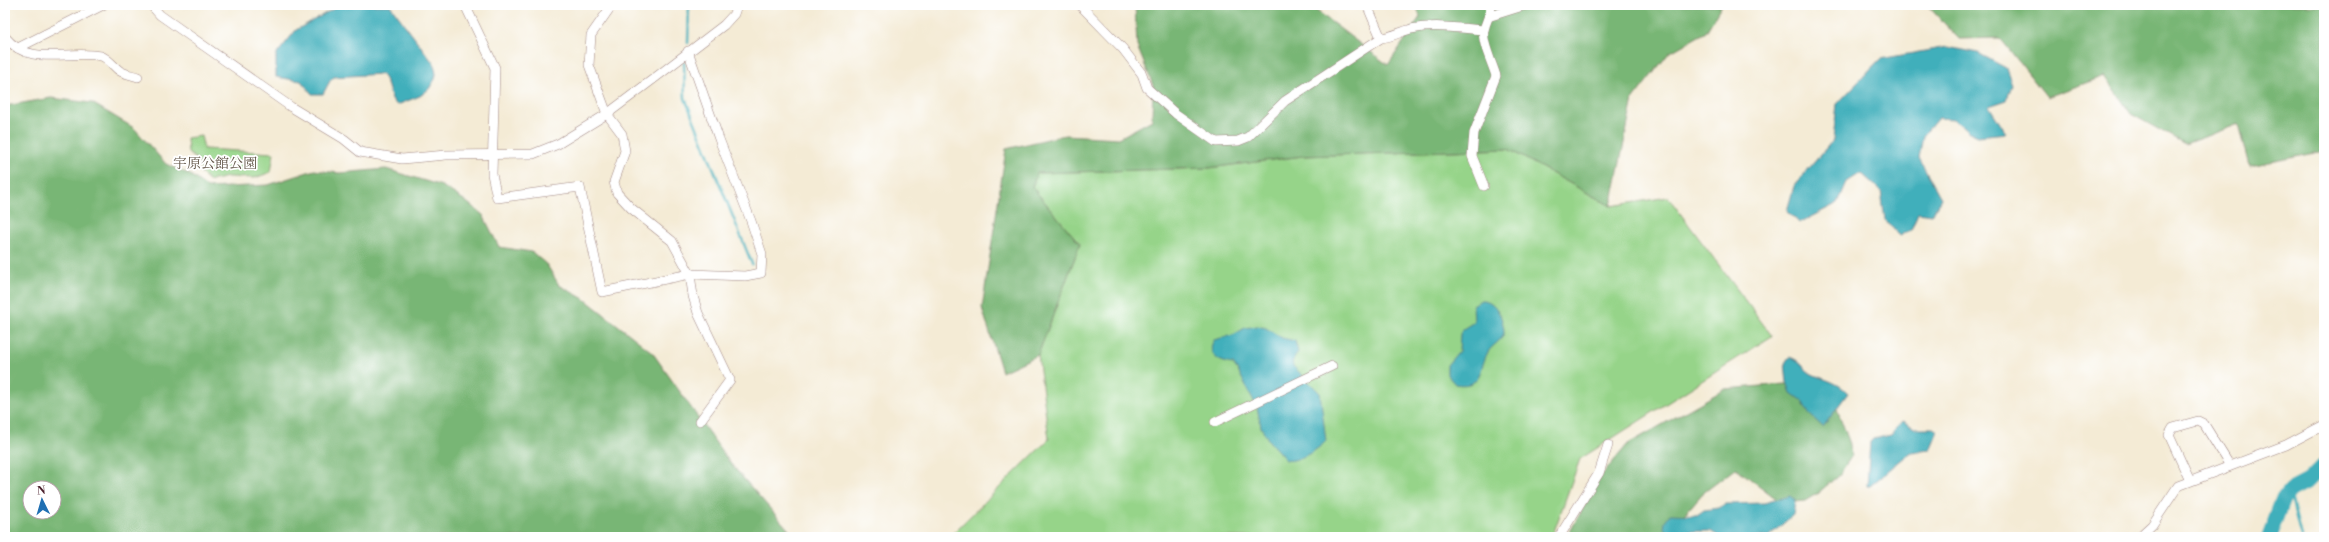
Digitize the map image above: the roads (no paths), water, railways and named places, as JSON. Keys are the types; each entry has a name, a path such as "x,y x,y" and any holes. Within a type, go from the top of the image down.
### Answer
{"street":[{"path":"18,48 102,5"},
{"path":"151,5 160,15 291,107 344,139 360,152 402,159 446,155 533,154 558,144 607,114 724,25 734,14 737,5"},
{"path":"465,5 495,68 492,174 497,198 580,187 602,292 690,274 745,276 761,273 762,254 688,51"},
{"path":"612,5 591,35 589,65 607,114 622,134 625,151 614,182 617,193 631,208 672,241 690,274 693,296 698,313 730,380 700,421"},
{"path":"1080,5 1123,49 1142,74 1147,88 1176,114 1216,142 1238,142 1248,137 1285,101 1381,38 1392,37 1410,29 1443,26 1484,30"},
{"path":"1367,5 1381,38"},
{"path":"1484,186 1472,156 1474,133 1496,76 1487,51 1484,30 1490,16 1491,5"},
{"path":"1490,16 1526,5"},
{"path":"5,37 18,48 39,57 81,54 103,56 121,72 138,77"},
{"path":"1215,422 1332,366"},
{"path":"2190,481 2169,435 2173,428 2198,421 2204,424 2230,466"},
{"path":"2139,537 2152,525 2178,486 2302,439 2324,425"},
{"path":"1559,537 1599,473 1608,445"}],"water":[{"path":"340,5 390,5 434,64 436,74 435,79 429,89 420,96 397,105 392,99 386,81 381,74 334,77 323,94 312,94 301,81 276,77 276,55 296,30"},
{"path":"1947,47 1978,53 2006,68 2012,84 2007,100 1989,106 2006,133 1978,136 1969,132 1954,119 1938,118 1923,136 1919,158 1941,198 1932,215 1918,213 1911,230 1900,236 1885,220 1881,191 1861,173 1847,182 1838,203 1799,223 1787,211 1794,186 1833,140 1837,104 1880,59"},
{"path":"1481,300 1491,303 1498,311 1503,322 1504,333 1501,339 1488,352 1479,376 1471,383 1464,385 1455,384 1447,375 1447,365 1459,351 1460,334 1463,329 1474,322 1473,305"},
{"path":"1257,326 1266,328 1282,338 1295,341 1298,352 1292,362 1293,366 1320,393 1326,441 1313,451 1296,459 1286,460 1269,441 1261,427 1257,407 1237,369 1233,364 1219,360 1211,350 1214,340 1233,335 1245,328"},
{"path":"1789,357 1799,362 1812,374 1836,384 1848,393 1823,427 1809,414 1802,401 1791,393 1787,382 1785,363"},
{"path":"1902,421 1915,428 1933,428 1938,431 1930,450 1912,452 1870,486 1867,486 1870,442 1873,439 1891,435"},
{"path":"1790,496 1795,500 1793,515 1768,537 1720,537 1710,531 1667,532 1664,528 1665,521 1670,514 1697,515 1704,510 1718,508 1725,504 1764,503"}],"waterway":[{"path":"688,43 689,5"},
{"path":"684,63 685,98 752,264"},
{"path":"2269,537 2283,499 2291,490 2308,481 2324,465"},
{"path":"2291,490 2292,501 2301,537"}],"park label":[{"name":"宇原公館公園","path":"215,164"}]}
